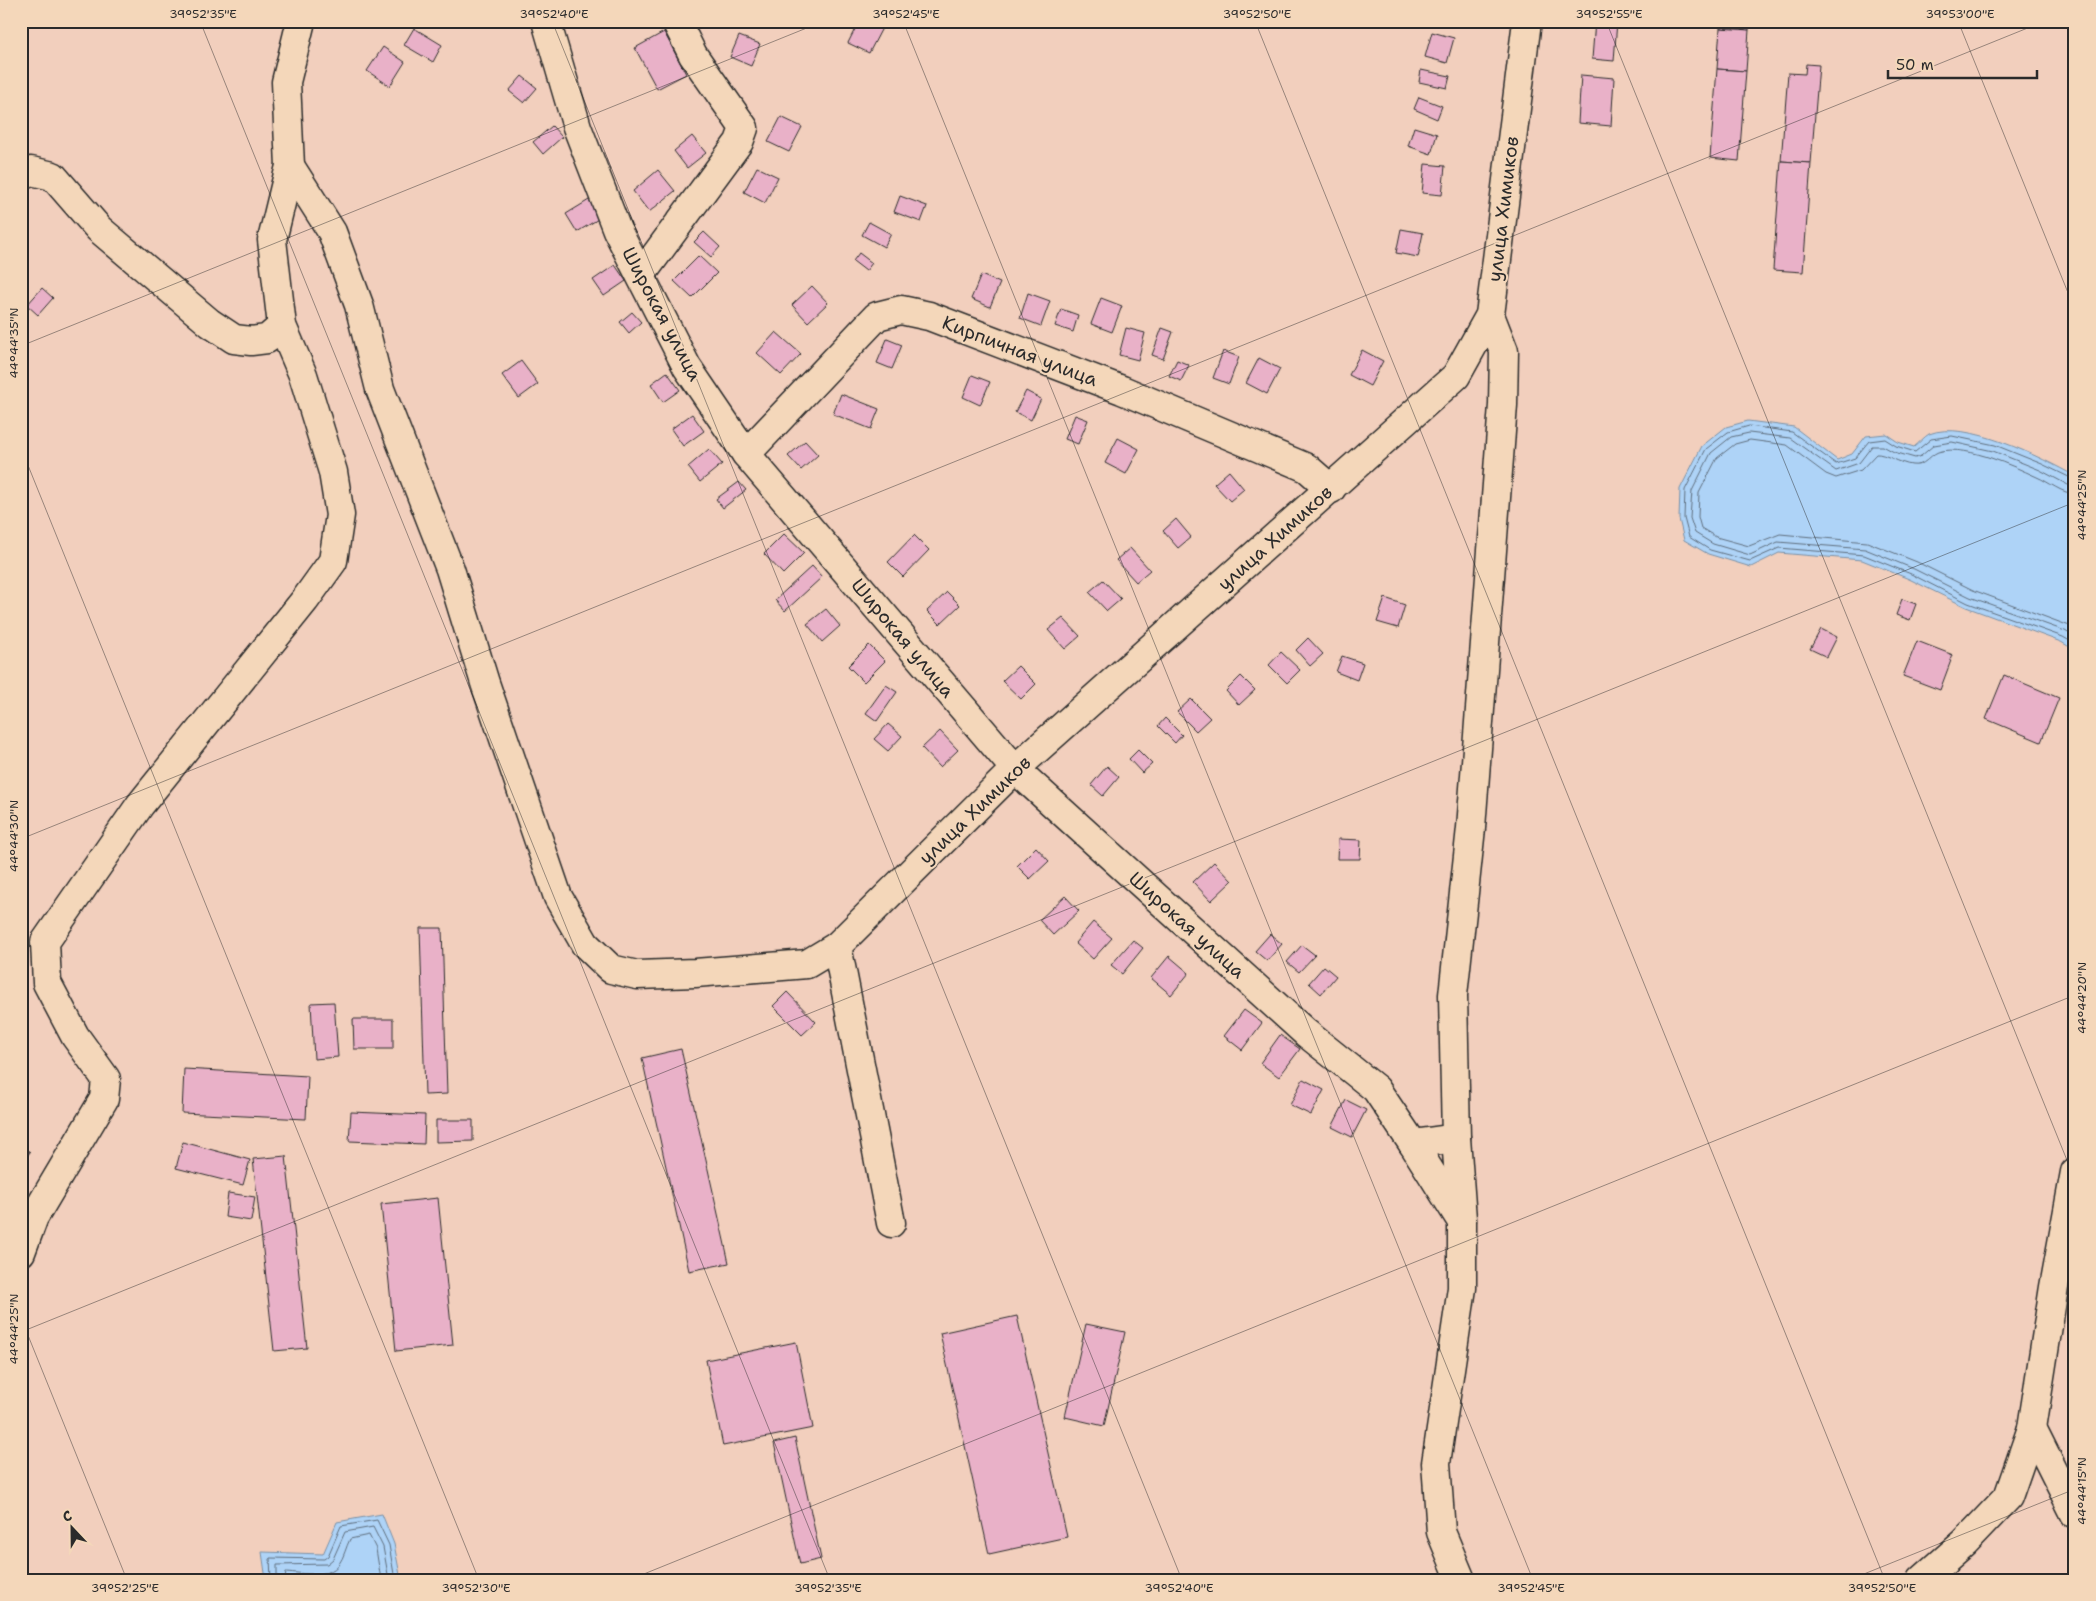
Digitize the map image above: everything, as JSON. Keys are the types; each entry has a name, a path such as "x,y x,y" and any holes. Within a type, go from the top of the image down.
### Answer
{"street":[{"path":"21,1252 34,1217 104,1099 106,1079 75,1036 47,982 45,942 140,805 333,561 340,515 333,472 303,375 282,326 272,240 290,166 286,82 301,21"},
{"name":"Широкая улица","path":"546,21 577,127 617,230 687,367 746,454 1015,769 1306,1033 1376,1089 1462,1222"},
{"path":"641,274 739,142 744,128 693,55 676,21"},
{"name":"улица Химиков","path":"290,166 332,232 359,305 380,389 450,569 485,683 558,897 585,944 611,969 637,975 695,973 807,964 837,946 1015,769 1456,376 1490,315 1522,25"},
{"path":"21,175 30,171 53,176 99,229 210,323 234,339 251,341 267,339 282,326"},
{"name":"Кирпичная улица","path":"746,454 877,316 901,310 929,316 1122,390 1307,468 1331,489"},
{"path":"1461,1580 1441,1532 1436,1463 1462,1288 1462,1222 1456,1138 1453,995 1471,828 1503,406 1504,351 1490,315"},
{"path":"837,946 891,1223"},
{"path":"1413,1144 1456,1138"},
{"path":"1922,1580 1964,1543 2008,1497 2032,1428 2054,1287 2075,1172"},
{"path":"2032,1428 2075,1514"}],"water":[{"path":"1748,421 1794,427 1837,460 1852,454 1866,436 1886,434 1898,442 1914,447 1929,434 1945,431 1963,432 1983,436 2024,451 2075,476 2075,650 2061,642 1966,607 1909,579 1862,560 1779,553 1751,567 1708,554 1684,540 1679,519 1680,489 1702,446 1726,427"},
{"path":"382,1514 394,1544 401,1580 266,1580 262,1552 323,1554 337,1522"}],"building":[{"path":"859,21 869,21 882,28 869,53 848,43"},
{"path":"1595,21 1617,21 1614,61 1592,59"},
{"path":"1720,21 1750,21 1749,30 1720,28"},
{"path":"414,28 442,45 433,62 404,45"},
{"path":"1720,28 1749,30 1746,71 1717,69"},
{"path":"664,32 686,74 657,89 635,48"},
{"path":"1432,32 1454,38 1447,63 1425,57"},
{"path":"739,36 760,44 751,66 730,57"},
{"path":"383,47 405,62 390,86 367,71"},
{"path":"1806,64 1819,65 1811,163 1781,161 1788,73 1805,74"},
{"path":"1717,69 1746,71 1739,161 1710,158"},
{"path":"1421,70 1450,76 1447,88 1419,82"},
{"path":"1581,75 1614,78 1611,126 1578,123"},
{"path":"522,76 537,88 524,103 509,91"},
{"path":"1419,97 1442,106 1437,119 1414,109"},
{"path":"781,117 802,127 789,152 768,142"},
{"path":"552,126 562,137 543,154 533,142"},
{"path":"1414,127 1437,134 1431,154 1408,146"},
{"path":"692,136 706,153 687,168 674,151"},
{"path":"1781,161 1811,163 1803,272 1773,270"},
{"path":"1425,164 1445,166 1442,195 1422,193"},
{"path":"757,167 778,177 765,203 744,192"},
{"path":"658,170 675,191 649,212 633,191"},
{"path":"900,196 927,206 921,222 894,212"},
{"path":"589,200 600,218 577,232 566,214"},
{"path":"869,222 891,234 884,247 862,235"},
{"path":"1401,229 1423,233 1418,257 1396,253"},
{"path":"704,232 720,247 711,257 694,242"},
{"path":"859,253 872,263 866,271 853,261"},
{"path":"699,256 717,273 692,298 674,281"},
{"path":"615,265 626,281 604,296 593,280"},
{"path":"981,275 1000,283 990,307 971,299"},
{"path":"812,286 828,303 808,322 792,305"},
{"path":"42,288 53,298 38,315 27,305"},
{"path":"1028,293 1050,301 1041,326 1020,318"},
{"path":"1101,298 1122,306 1112,332 1091,324"},
{"path":"1061,309 1078,315 1073,332 1055,326"},
{"path":"632,312 641,322 629,333 620,322"},
{"path":"1126,328 1145,333 1138,360 1119,355"},
{"path":"1162,328 1173,332 1163,359 1152,355"},
{"path":"776,332 801,354 781,375 757,353"},
{"path":"887,339 902,345 892,369 877,363"},
{"path":"1362,350 1383,361 1370,386 1349,375"},
{"path":"1223,351 1239,357 1229,384 1213,378"},
{"path":"1259,358 1280,369 1267,394 1246,383"},
{"path":"1177,360 1189,365 1181,381 1169,376"},
{"path":"521,361 538,384 519,398 502,375"},
{"path":"667,372 680,390 663,402 651,384"},
{"path":"972,375 990,382 980,405 963,397"},
{"path":"1026,391 1041,399 1031,420 1015,412"},
{"path":"841,394 879,409 871,429 833,414"},
{"path":"692,414 704,431 683,446 671,429"},
{"path":"1075,415 1088,420 1078,444 1065,439"},
{"path":"1118,438 1139,449 1126,474 1105,463"},
{"path":"805,441 818,455 801,470 788,456"},
{"path":"709,449 722,464 700,482 688,467"},
{"path":"1229,471 1244,489 1230,501 1214,484"},
{"path":"739,482 746,490 723,508 716,499"},
{"path":"1176,519 1191,537 1178,548 1163,531"},
{"path":"784,534 804,553 783,574 764,554"},
{"path":"914,535 929,550 903,577 888,562"},
{"path":"1130,548 1150,570 1136,582 1116,560"},
{"path":"812,566 822,577 785,611 775,600"},
{"path":"1103,580 1121,599 1107,611 1089,592"},
{"path":"947,592 960,605 940,624 927,611"},
{"path":"1385,598 1405,605 1398,628 1377,622"},
{"path":"1902,599 1916,604 1910,620 1896,615"},
{"path":"826,609 840,626 822,642 807,624"},
{"path":"1063,618 1080,636 1065,649 1048,630"},
{"path":"1821,629 1837,637 1827,657 1810,649"},
{"path":"1308,638 1323,654 1310,666 1296,650"},
{"path":"1917,641 1953,655 1940,690 1903,676"},
{"path":"869,645 885,661 864,682 848,666"},
{"path":"1281,652 1300,670 1287,683 1269,665"},
{"path":"1342,656 1363,663 1357,680 1336,672"},
{"path":"1018,666 1036,684 1021,699 1002,681"},
{"path":"2004,675 2059,698 2041,742 1986,719"},
{"path":"1241,676 1255,690 1239,705 1226,691"},
{"path":"886,685 897,692 877,721 866,713"},
{"path":"1191,699 1210,718 1196,731 1177,712"},
{"path":"1165,718 1182,735 1175,743 1158,726"},
{"path":"888,724 902,736 888,751 874,739"},
{"path":"940,731 958,750 940,767 922,748"},
{"path":"1138,750 1152,764 1142,773 1129,759"},
{"path":"1107,766 1119,777 1103,796 1091,785"},
{"path":"1338,839 1361,840 1360,859 1337,859"},
{"path":"1036,847 1049,861 1030,879 1017,866"},
{"path":"1214,862 1232,881 1211,901 1193,882"},
{"path":"1065,896 1079,911 1053,935 1039,920"},
{"path":"1093,922 1112,938 1093,959 1075,943"},
{"path":"420,928 442,928 447,1094 425,1095"},
{"path":"1270,934 1282,944 1267,961 1255,951"},
{"path":"1133,940 1143,948 1122,974 1111,965"},
{"path":"1302,945 1315,955 1299,972 1287,962"},
{"path":"1169,956 1189,973 1171,995 1151,978"},
{"path":"1324,966 1336,976 1321,994 1309,983"},
{"path":"787,992 816,1022 802,1035 773,1006"},
{"path":"334,1002 338,1057 314,1059 311,1003"},
{"path":"1244,1010 1262,1023 1242,1050 1224,1036"},
{"path":"353,1019 393,1019 393,1049 354,1049"},
{"path":"1280,1035 1300,1049 1279,1077 1260,1063"},
{"path":"681,1049 729,1263 689,1271 642,1058"},
{"path":"184,1069 308,1076 306,1119 182,1113"},
{"path":"1303,1079 1324,1090 1311,1115 1290,1105"},
{"path":"1346,1100 1366,1110 1352,1137 1332,1127"},
{"path":"351,1112 425,1115 424,1144 349,1141"},
{"path":"436,1120 473,1120 473,1141 436,1142"},
{"path":"183,1142 250,1160 243,1185 176,1168"},
{"path":"21,1145 30,1152 21,1165"},
{"path":"286,1156 307,1348 274,1351 253,1159"},
{"path":"228,1193 255,1197 251,1221 225,1217"},
{"path":"438,1198 453,1345 396,1351 381,1204"},
{"path":"1017,1316 1067,1537 989,1554 940,1333"},
{"path":"1086,1324 1125,1332 1104,1426 1065,1417"},
{"path":"796,1342 813,1428 723,1446 706,1360"},
{"path":"795,1438 821,1559 800,1564 774,1443"}]}
